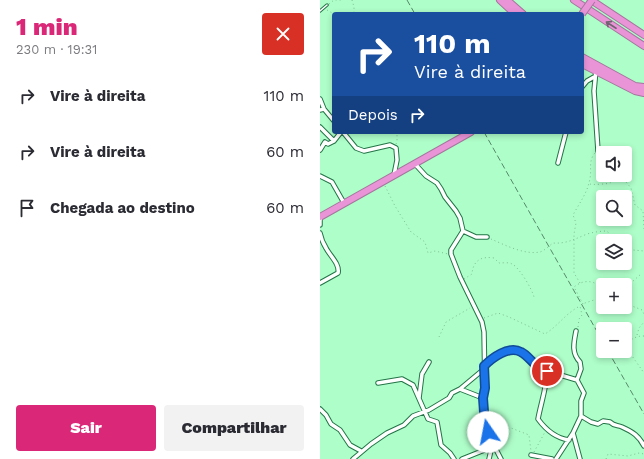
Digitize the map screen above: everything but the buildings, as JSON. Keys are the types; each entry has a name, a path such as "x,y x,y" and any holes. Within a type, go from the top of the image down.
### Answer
{"highway":[{"path":"500,0 513,12"},
{"path":"507,0 521,12"},
{"path":"574,0 644,46"},
{"path":"583,12 592,0 644,35"},
{"path":"584,58 635,86 644,87"},
{"path":"584,65 635,91 644,93"},
{"path":"320,217 468,134"}],"street":[{"path":"596,70 594,77 598,146"},
{"path":"584,85 594,77"},
{"path":"320,99 322,109 332,119"},
{"path":"320,127 334,141"},
{"path":"320,150 325,142 328,144 334,141 340,134"},
{"path":"344,134 356,148 364,151 390,145 396,148 397,160 394,176"},
{"path":"558,163 565,134"},
{"path":"415,164 426,176 437,183 444,197 460,218 462,231 451,250 452,259 480,319 484,332 484,412 492,445 501,459"},
{"path":"320,176 332,182 344,203"},
{"path":"320,217 320,225"},
{"path":"462,231 476,237 487,237"},
{"path":"320,233 325,247 338,266 339,270 338,273 320,283"},
{"path":"576,331 573,345 577,358 580,362 581,369 577,380"},
{"path":"353,459 388,433 404,425 413,416 424,412 449,398 452,393 460,389 495,356 504,352 517,350 522,352 537,366 547,371 577,380 584,393 581,401 580,416 573,433 556,459"},
{"path":"419,399 422,374 430,362"},
{"path":"547,371 547,383 542,396 538,419 546,430 562,439 569,440"},
{"path":"378,383 396,379 407,381 415,388 428,419 437,422 441,445 454,459"},
{"path":"460,389 483,398"},
{"path":"320,409 326,415 331,424 340,430 350,445 362,451"},
{"path":"580,416 598,424 603,421 610,422 614,426 620,426 635,433 641,439 644,446"},
{"path":"573,433 580,459"},
{"path":"462,459 492,445"},
{"path":"489,459 492,445"},
{"path":"531,455 552,459"}],"lane":[{"path":"320,11 327,5"}],"path":[{"path":"332,13 327,9 327,5 334,0 342,0"},
{"path":"352,0 354,12"},
{"path":"396,148 395,145 397,142 398,134"},
{"path":"580,283 574,273 574,240 576,223 573,215 586,193 591,170 590,161 596,153"},
{"path":"589,184 595,185 600,183 610,183 618,178 626,182 631,188 635,205 644,211 644,229"},
{"path":"383,182 395,206 411,232 425,242 428,253 451,253"},
{"path":"487,237 518,250 542,252 553,243 562,244 589,234 607,231 609,234"},
{"path":"632,249 644,251"},
{"path":"462,280 472,274 472,267 477,261 485,256 494,258 499,263 511,263 517,268 533,290 534,296"},
{"path":"632,282 641,274"},
{"path":"583,304 574,287 580,283 589,281 596,284"},
{"path":"480,319 498,313 545,334 571,311 583,304 596,299"},
{"path":"439,337 446,322 474,306"},
{"path":"576,331 579,319 582,315 580,306"},
{"path":"632,306 642,310 644,314"},
{"path":"637,336 639,328 644,322"},
{"path":"644,336 637,336 631,339 625,346 644,372"},
{"path":"488,432 511,428 526,433 529,435 531,455"},
{"path":"531,455 540,443 546,430"},
{"path":"606,459 608,454 628,456 644,454"}],"railway":[{"path":"407,0 414,12"},
{"path":"485,134 596,330"},
{"path":"612,358 644,414"}],"route":[{"path":"488,432 483,398 485,388 484,366 495,356 504,352 517,350 522,352 537,366 547,371"}]}
